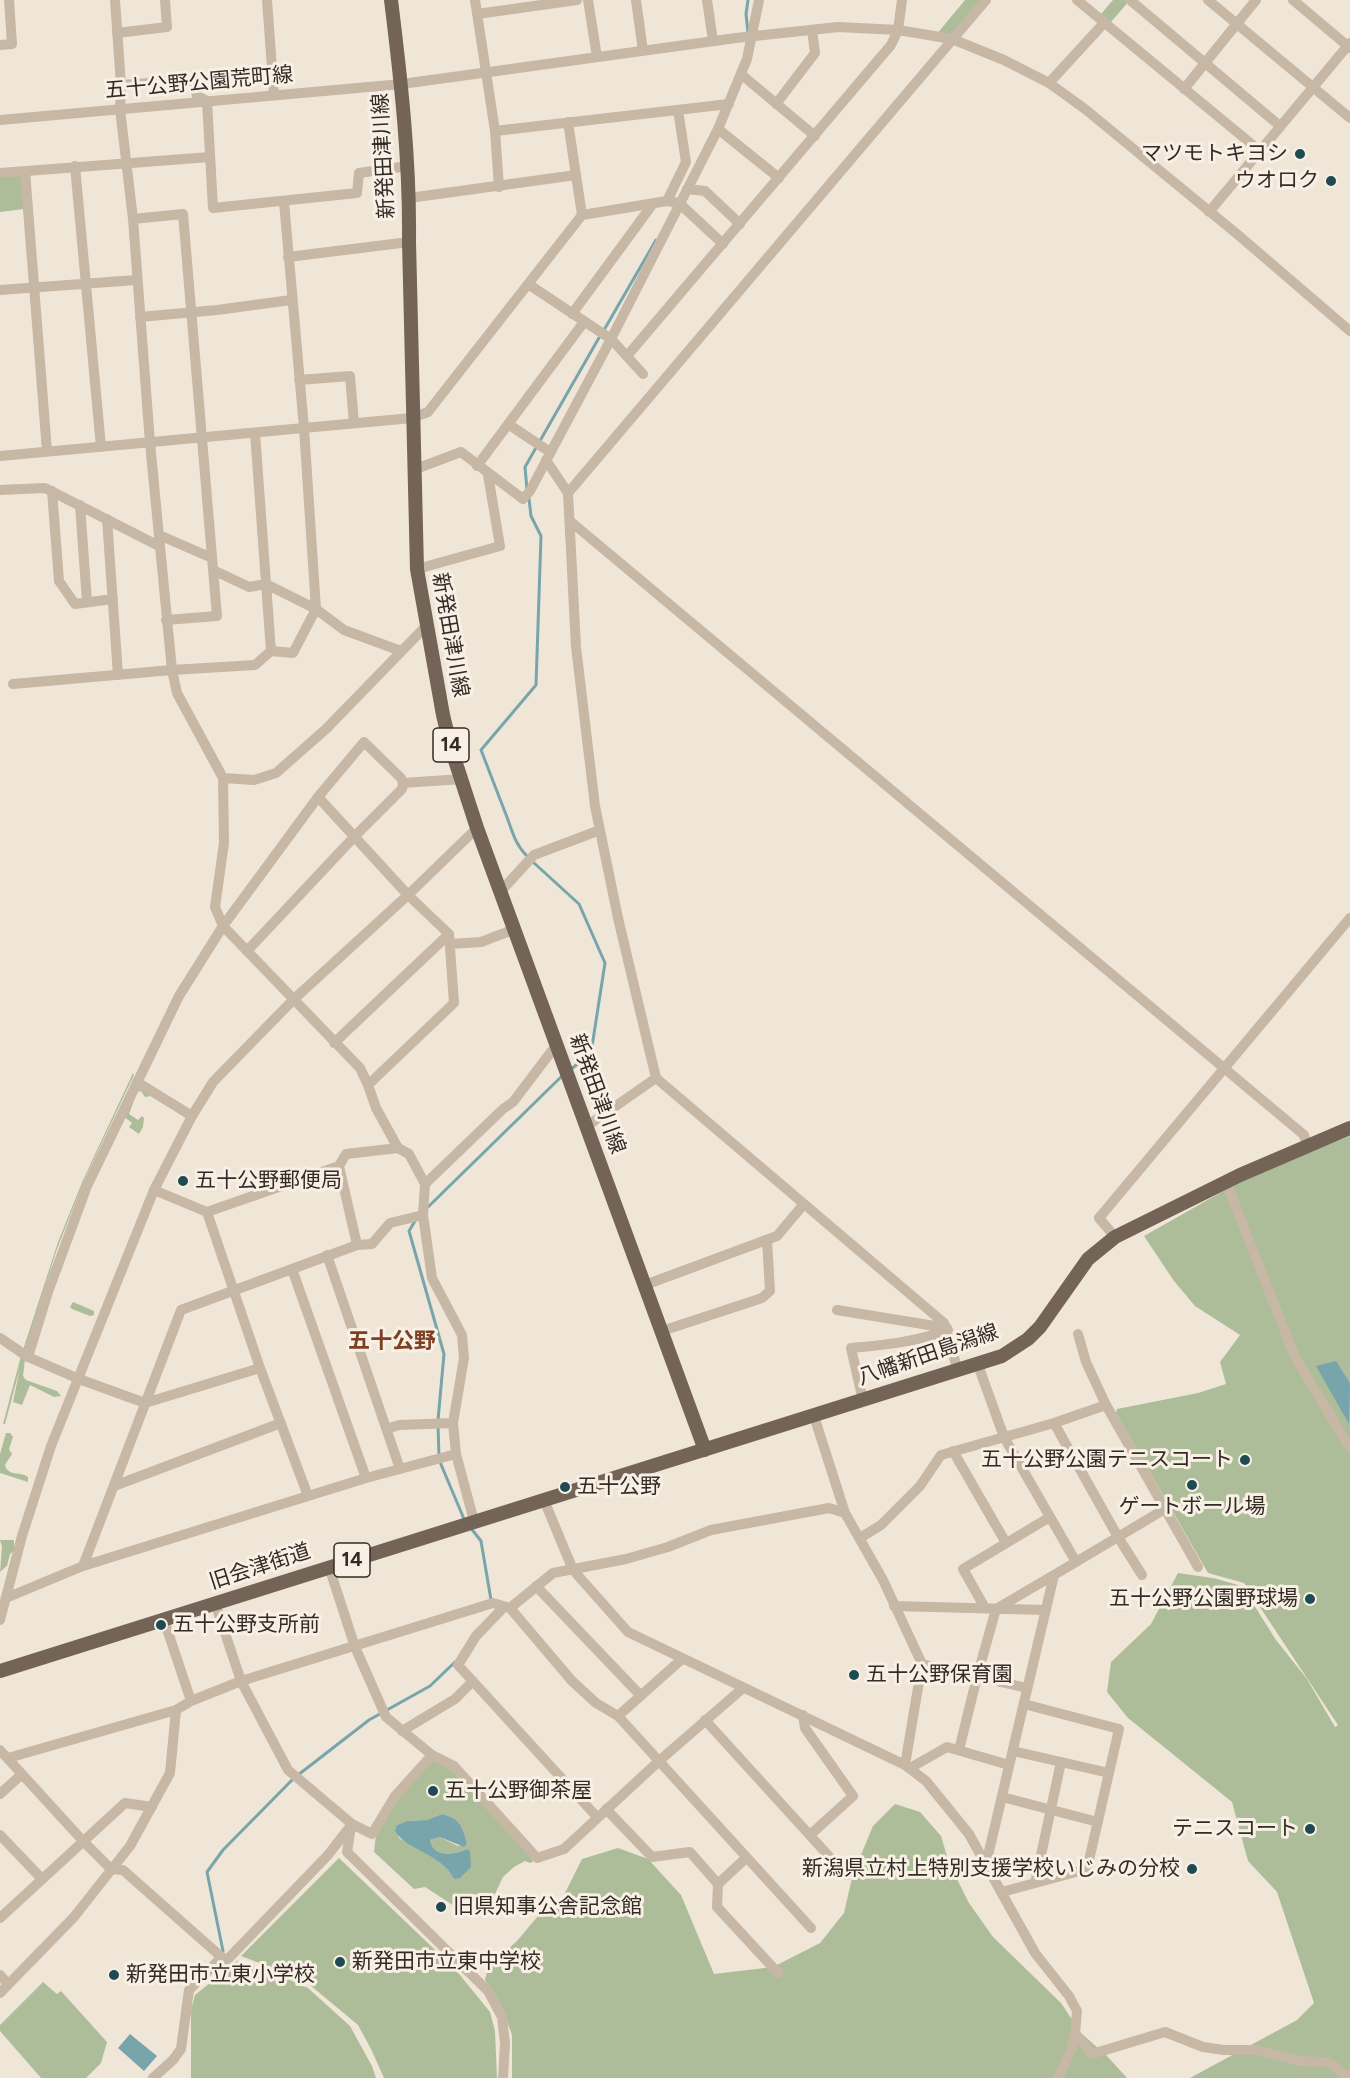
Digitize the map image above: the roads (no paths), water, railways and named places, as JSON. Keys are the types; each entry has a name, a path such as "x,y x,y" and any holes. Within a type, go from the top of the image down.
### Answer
{"main road":[{"name":"新発田津川線","path":"391,0 402,84 408,166 413,470 417,568 443,715 451,748 477,828 705,1450"},
{"name":"八幡新田島潟線","path":"705,1450 1002,1356 1028,1339 1041,1327 1088,1259 1115,1237 1226,1182 1350,1128"},
{"name":"旧会津街道","path":"0,1671 705,1450"}],"street":[{"path":"0,45 12,44 9,0"},
{"path":"115,0 121,85 120,109 133,219 150,443 172,670 177,693 223,778 224,843 215,907 223,926 360,1068 376,1108 398,1148 409,1154 425,1184 423,1215 432,1278 462,1335 464,1358 453,1423 456,1454 474,1521"},
{"path":"117,33 167,27 165,0"},
{"path":"267,0 274,95"},
{"path":"475,0 495,131 499,187"},
{"path":"477,14 532,3 577,0"},
{"path":"588,0 597,57"},
{"path":"636,0 644,51"},
{"path":"707,0 712,41"},
{"path":"413,470 461,452 488,475 523,499 528,494 611,339 718,129 742,75 753,37 759,0"},
{"path":"627,356 891,45 898,30 902,0"},
{"path":"568,493 986,0"},
{"path":"1077,0 1260,151"},
{"path":"1130,0 1280,126"},
{"path":"1208,0 1350,118"},
{"path":"1184,89 1256,0"},
{"path":"1209,212 1349,46 1293,0"},
{"path":"1049,83 1104,23"},
{"name":"五十公野公園荒町線","path":"0,120 402,84 712,41 838,27 898,30 952,39 1004,60 1049,83 1085,109 1237,234 1350,331"},
{"path":"776,104 815,53 812,30"},
{"path":"742,75 814,136"},
{"path":"121,85 193,80 197,96 207,101 213,208 357,193 359,173 408,166"},
{"path":"495,131 729,104"},
{"path":"667,201 686,162 678,110"},
{"path":"568,122 582,215"},
{"path":"718,129 779,178"},
{"path":"0,173 210,157"},
{"path":"75,166 101,447"},
{"path":"25,171 47,452"},
{"path":"409,198 576,176"},
{"path":"687,189 705,191 740,224"},
{"path":"0,456 412,418 428,412 582,215 667,201 679,203 723,244"},
{"path":"13,684 172,670 255,666 271,651 292,653 316,609 304,428 284,202"},
{"path":"572,314 652,205"},
{"path":"133,219 183,214 213,564 217,616 166,620"},
{"path":"288,257 409,242"},
{"path":"0,290 136,280"},
{"path":"528,285 611,339 643,374"},
{"path":"140,317 192,313 291,300"},
{"path":"477,466 584,322"},
{"path":"299,381 351,376 354,423"},
{"path":"508,424 548,456 568,493 576,647 595,806 618,918 656,1078 936,1316 947,1329 958,1371"},
{"path":"255,433 271,651"},
{"path":"417,568 500,546 488,475"},
{"path":"0,490 45,488 107,519 213,564 249,587 266,584 316,609 345,630 401,651"},
{"path":"52,491 58,581 75,604 112,599"},
{"path":"80,505 87,602"},
{"path":"107,519 118,675"},
{"path":"570,521 1305,1135 1307,1145"},
{"path":"223,778 254,780 276,773 326,729 427,625"},
{"path":"28,1357 48,1292 87,1185 179,996 223,926 318,796 363,742 401,778 404,783 402,789 247,951"},
{"path":"404,783 462,779"},
{"path":"318,796 450,939 454,1003 368,1084"},
{"path":"0,1620 22,1536 51,1446 154,1191 192,1116 213,1082 293,1000 408,895 477,828"},
{"path":"501,891 534,855 600,830"},
{"path":"1115,1237 1099,1218 1350,918"},
{"path":"334,1043 450,939 481,942 515,929"},
{"path":"425,1184 513,1102 557,1044"},
{"path":"587,1126 656,1078"},
{"path":"137,1082 192,1116"},
{"path":"154,1191 207,1212 339,1166 346,1155 398,1148"},
{"path":"339,1166 357,1245"},
{"path":"1226,1182 1295,1357 1350,1448"},
{"path":"645,1285 777,1236 804,1204"},
{"path":"207,1212 260,1368 308,1497"},
{"path":"83,1566 181,1310 327,1255 357,1245 372,1244 390,1223 423,1215"},
{"path":"662,1331 762,1298 770,1291 767,1240"},
{"path":"327,1255 400,1469"},
{"path":"292,1269 366,1478"},
{"path":"837,1310 947,1329"},
{"path":"863,1401 850,1348 893,1345 932,1336 947,1329"},
{"path":"1078,1334 1086,1362 1106,1406 1198,1567"},
{"path":"0,1338 28,1357 145,1403 260,1368"},
{"path":"978,1365 1004,1437 1076,1562"},
{"path":"860,1538 881,1525 920,1486 941,1455 1106,1406"},
{"path":"814,1416 845,1513 883,1580 922,1665 907,1767"},
{"path":"114,1486 281,1423"},
{"path":"387,1429 399,1425 453,1423"},
{"path":"1054,1423 1142,1575"},
{"path":"953,1451 1005,1543"},
{"path":"6,1598 83,1566 366,1478 456,1454"},
{"path":"544,1500 573,1570 628,1632 803,1715 907,1767 926,1781 969,1834 1035,1953 1069,1996 1077,2011 1071,2050 1058,2078"},
{"path":"597,1817 458,1665 476,1636 507,1607 553,1573 626,1559 668,1547 711,1530 829,1508 845,1513"},
{"path":"991,1608 1054,1575 1165,1509"},
{"path":"959,1750 991,1608 963,1569 1050,1516"},
{"path":"329,1567 355,1647 386,1717 432,1755 454,1766 537,1858 564,1849 659,1761 743,1688"},
{"path":"986,1864 1054,1575"},
{"path":"536,1586 641,1696"},
{"path":"352,1824 328,1855 226,1961 123,1870 111,1869 21,1775 4,1754 176,1710 191,1701 241,1681 493,1603 507,1607 572,1681 596,1703 618,1716 811,1928"},
{"path":"215,1604 241,1681 288,1770 352,1824 372,1834 395,1796 432,1755"},
{"path":"894,1606 1046,1610"},
{"path":"164,1620 191,1701"},
{"path":"618,1716 682,1659"},
{"path":"922,1665 1027,1688"},
{"path":"402,1731 455,1699 473,1682"},
{"path":"1002,1892 1087,1869 1119,1729 1024,1704"},
{"path":"0,1993 74,1917 130,1846 170,1773 176,1710"},
{"path":"803,1715 805,1728 853,1796 810,1835"},
{"path":"705,1720 846,1875"},
{"path":"907,1767 947,1747 1009,1765"},
{"path":"1013,1751 1109,1773"},
{"path":"1035,1883 1061,1762"},
{"path":"0,1794 21,1775"},
{"path":"1002,1797 1098,1822"},
{"path":"0,1918 125,1803 152,1807"},
{"path":"606,1809 652,1857 690,1852 718,1884 717,1907 778,1973"},
{"path":"352,1824 347,1851 488,1991 502,2018 505,2044 503,2078"},
{"path":"0,1835 42,1879"},
{"path":"718,1884 746,1858"},
{"path":"153,2078 173,2060 181,2049 189,1990 222,1957"},
{"path":"0,1975 8,1984"},
{"path":"1075,2034 1092,2054 1165,2032 1203,2047 1224,2050 1257,2050 1300,2061 1329,2062 1342,2074 1350,2075"}],"water":[{"path":"1336,1361 1350,1383 1349,1424 1316,1366"},
{"path":"442,1814 453,1818 460,1824 467,1843 464,1847 440,1837 430,1840 435,1850 445,1854 467,1849 470,1851 471,1867 460,1878 454,1879 441,1863 407,1843 395,1831 397,1825 407,1821 427,1820"},
{"path":"130,2034 157,2056 144,2071 118,2048"}],"waterway":[{"path":"748,0 746,14 748,32"},
{"path":"604,330 656,240"},
{"path":"527,490 525,467 600,336"},
{"path":"528,857 519,847 514,836 481,750 536,685 541,536 531,516 529,499"},
{"path":"533,862 579,904 605,963 591,1053 570,1070"},
{"path":"428,1207 562,1076"},
{"path":"415,1221 409,1231 444,1354 438,1420"},
{"path":"438,1426 439,1456"},
{"path":"440,1462 464,1519"},
{"path":"470,1527 481,1541 491,1600"},
{"path":"298,1775 369,1720 430,1686 455,1662"},
{"path":"223,1951 207,1872 223,1850 293,1779"}],"place":[{"name":"マツモトキヨシ","path":"1300,154"},
{"name":"ウオロク","path":"1331,181"},
{"name":"五十公野郵便局","path":"183,1181"},
{"name":"五十公野公園テニスコート","path":"1245,1460"},
{"name":"ゲートボール場","path":"1192,1485"},
{"name":"五十公野","path":"565,1487"},
{"name":"五十公野公園野球場","path":"1310,1599"},
{"name":"五十公野支所前","path":"161,1625"},
{"name":"五十公野保育園","path":"854,1675"},
{"name":"五十公野御茶屋","path":"433,1791"},
{"name":"テニスコート","path":"1310,1829"},
{"name":"新潟県立村上特別支援学校いじみの分校","path":"1192,1869"},
{"name":"旧県知事公舎記念館","path":"441,1907"},
{"name":"新発田市立東中学校","path":"340,1962"},
{"name":"新発田市立東小学校","path":"114,1975"}],"district":[{"name":"五十公野","path":"392,1342"}]}
